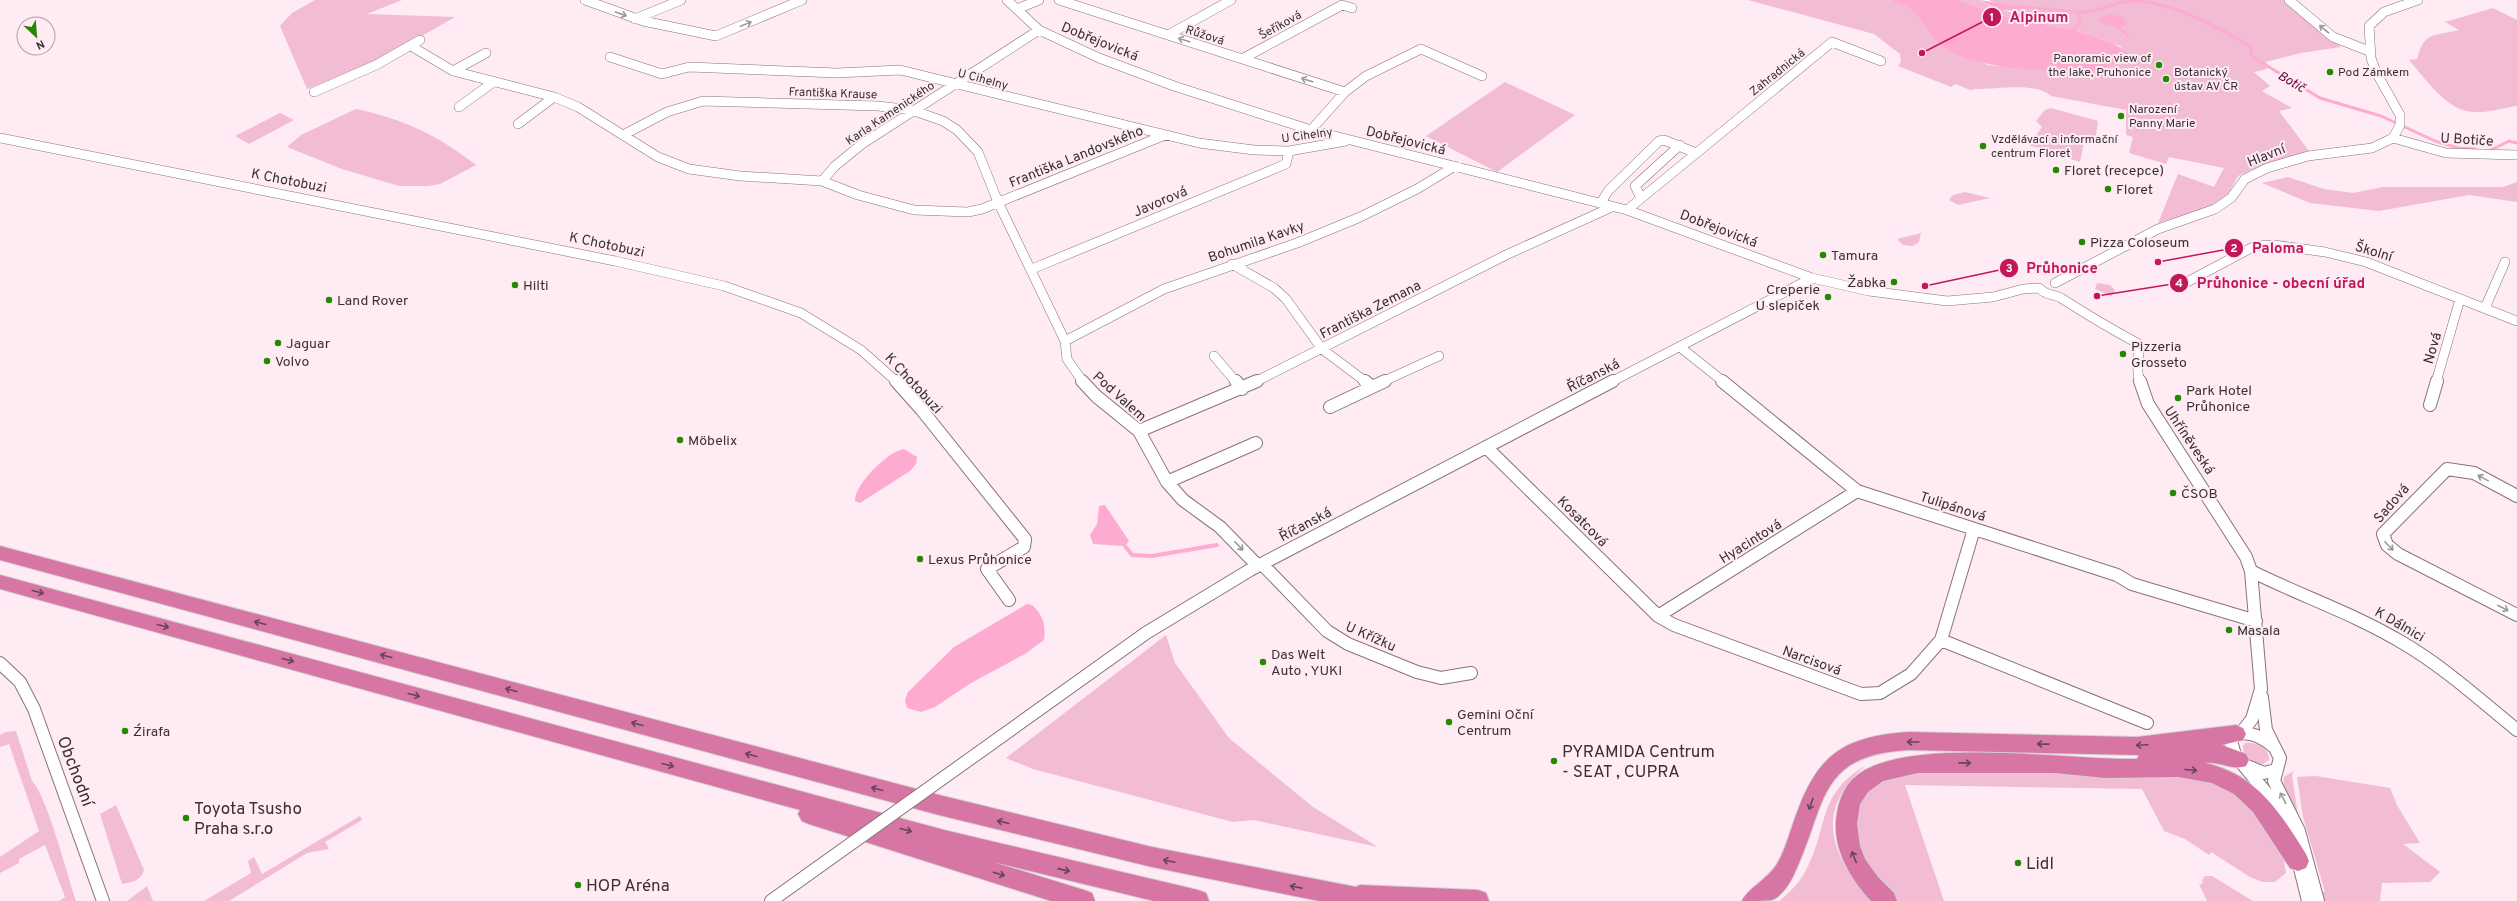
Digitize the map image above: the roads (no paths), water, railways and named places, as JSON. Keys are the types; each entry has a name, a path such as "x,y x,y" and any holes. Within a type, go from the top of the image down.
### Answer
{"highway":[{"path":"0,553 939,805 1152,857 1372,901"},
{"path":"0,582 734,783 1026,861 1198,901"},
{"path":"1753,901 1768,891 1785,872 1814,796 1826,775 1838,761 1866,747 1908,742 2138,746 2238,734"},
{"path":"1886,901 1868,882 1858,866 1846,829 1850,804 1860,788 1872,776 1897,766 1921,763 2054,764 2086,761 2142,761 2216,752 2241,762"},
{"path":"2054,764 2089,768 2195,770 2220,776 2244,789 2264,808 2298,861"},
{"path":"734,783 821,818 1084,901"},
{"path":"1334,894 1478,901"}],"street":[{"path":"585,0 635,19 716,36 802,0"},
{"path":"635,19 681,0"},
{"name":"Dobřejovická","path":"1007,0 1039,30 1099,58 1166,83 1311,130 1627,210 1812,278"},
{"path":"1017,9 1039,0"},
{"name":"Růžová","path":"1059,0 1345,92"},
{"path":"1168,35 1231,0"},
{"path":"2289,0 2334,37 2369,51"},
{"path":"2396,134 2400,119 2396,107 2376,72 2369,51 2367,34 2371,21 2390,9 2418,0"},
{"name":"Šeříková","path":"1242,59 1342,5 1352,8"},
{"name":"Karla Kamenického","path":"822,181 835,166 862,144 912,110 956,84 1039,30"},
{"path":"314,92 411,46 420,40"},
{"name":"Zahradnická","path":"1627,210 1832,42 1881,61"},
{"name":"Františka Landovského","path":"411,46 453,71 492,83 554,97 578,107 625,134 658,157 689,169 740,176 822,181 858,195 914,210 968,212 998,202 1165,135"},
{"path":"1311,130 1345,92 1366,76 1421,49 1482,76"},
{"path":"453,71 486,53"},
{"name":"U Cihelny","path":"610,57 665,74 689,68 837,73 900,70 1207,144 1289,151 1349,140"},
{"path":"459,107 492,83"},
{"path":"518,124 554,97"},
{"name":"Františka Krause","path":"625,134 667,112 703,101 857,106 912,110 943,121 968,139 984,163 998,202"},
{"name":"U Botiče","path":"2396,134 2446,153 2517,155"},
{"name":"Hlavní","path":"2039,288 2042,282 2055,283 2158,229 2215,209 2231,198 2245,179 2267,168 2308,156 2372,148 2396,134"},
{"name":"K Chotobuzi","path":"0,138 615,261 738,290 801,314 860,350 887,372 926,415 1020,530 1025,539 1024,547 987,569 1009,600"},
{"path":"1601,203 1608,191 1659,141 1664,140 1680,145 1696,153"},
{"path":"1641,198 1635,186 1680,145"},
{"name":"Javorová","path":"1032,269 1286,164 1289,151"},
{"name":"Bohumila Kavky","path":"1065,341 1158,292 1232,264 1296,243 1368,215 1429,184 1455,166"},
{"name":"Pod Valem","path":"998,202 1032,269 1065,341 1067,359 1082,381 1096,396 1139,430 1167,482 1183,500 1220,527"},
{"name":"Františka Zemana","path":"1139,430 1242,389 1506,255 1612,207"},
{"name":"Školní","path":"2187,282 2260,245 2300,248 2366,262 2517,320"},
{"path":"2485,308 2506,262"},
{"path":"1232,264 1274,288 1286,299 1322,349 1372,387"},
{"path":"1812,278 1869,291 1947,300 1993,297 2023,289 2039,288 2046,295 2060,297 2064,293 2063,290 2055,283"},
{"name":"Říčanská","path":"771,901 1115,655 1184,608 1260,565 1812,278"},
{"name":"Uhříněveská","path":"2060,297 2077,310 2137,343 2139,348 2136,371 2148,404 2224,520 2252,571 2261,690 2266,730 2280,762 2276,770 2274,781 2301,837 2318,901"},
{"name":"Nová","path":"2430,405 2460,299"},
{"name":"Tulipánová","path":"1680,347 1857,491 2116,575 2132,584 2256,621"},
{"path":"1214,356 1242,389"},
{"path":"1330,406 1439,356"},
{"path":"1167,482 1256,443"},
{"name":"Kosatcová","path":"1486,447 1658,616"},
{"name":"Sadová","path":"2517,496 2463,468 2447,469 2383,534 2384,541 2390,548 2402,556 2517,615"},
{"name":"Hyacintová","path":"1658,616 1857,491"},
{"name":"U Křížku","path":"1220,527 1327,632 1348,644 1417,672 1441,678 1472,674"},
{"name":"Narcisová","path":"1658,616 1674,625 1861,694 1880,693 1911,674 1941,640 1974,529"},
{"name":"K Dálnici","path":"2252,571 2354,617 2403,643 2442,669 2517,730"},
{"path":"1941,640 2147,723"},
{"name":"Obchodní","path":"0,663 20,682 34,709 44,739 67,796 103,901"},
{"path":"2261,690 2252,720 2247,728 2232,738 2230,745 2241,762 2269,796 2283,820 2293,840 2308,901"},
{"path":"2238,734 2255,735 2274,747"},
{"path":"2241,762 2264,772 2276,770"}],"waterway":[{"name":"Botič","path":"2011,7 2090,12 2113,4 2131,1 2146,2 2178,10 2210,24 2240,40 2252,48 2251,56 2320,98 2381,116 2435,141 2458,148 2475,149"},
{"name":"Botič","path":"2071,30 2074,30 2080,22 2079,12"},
{"path":"2117,26 2128,36"},
{"name":"Botič","path":"2491,150 2509,141 2517,143"},
{"path":"1125,546 1132,555 1152,556 1217,545"}],"place":[{"name":"Alpinum","path":"1922,53"},
{"name":"Panoramic view of the lake, Pruhonice","path":"2159,65"},
{"name":"Pod Zámkem","path":"2330,72"},
{"name":"Botanický ústav AV ČR","path":"2166,79"},
{"name":"Narození Panny Marie","path":"2121,116"},
{"name":"Vzdělávací a informační centrum Floret","path":"1983,146"},
{"name":"Floret (recepce)","path":"2056,170"},
{"name":"Floret","path":"2108,189"},
{"name":"Pizza Coloseum","path":"2082,242"},
{"name":"Tamura","path":"1823,255"},
{"name":"Paloma","path":"2158,262"},
{"name":"Žabka","path":"1894,282"},
{"name":"Hilti","path":"515,285"},
{"name":"Průhonice","path":"1925,286"},
{"name":"Průhonice - obecní úřad","path":"2097,296"},
{"name":"Creperie U slepiček","path":"1828,297"},
{"name":"Land Rover","path":"329,300"},
{"name":"Jaguar","path":"278,343"},
{"name":"Pizzeria Grosseto","path":"2123,354"},
{"name":"Volvo","path":"267,361"},
{"name":"Park Hotel Průhonice","path":"2178,398"},
{"name":"Möbelix","path":"680,440"},
{"name":"ČSOB","path":"2173,493"},
{"name":"Lexus Průhonice","path":"920,559"},
{"name":"Masala","path":"2229,630"},
{"name":"Das Welt Auto , YUKI","path":"1263,662"},
{"name":"Gemini Oční Centrum","path":"1449,722"},
{"name":"Źirafa","path":"125,731"},
{"name":"PYRAMIDA Centrum - SEAT , CUPRA","path":"1554,761"},
{"name":"Toyota Tsusho Praha s.r.o","path":"186,818"},
{"name":"Lidl","path":"2018,863"},
{"name":"HOP Aréna","path":"578,885"}]}
